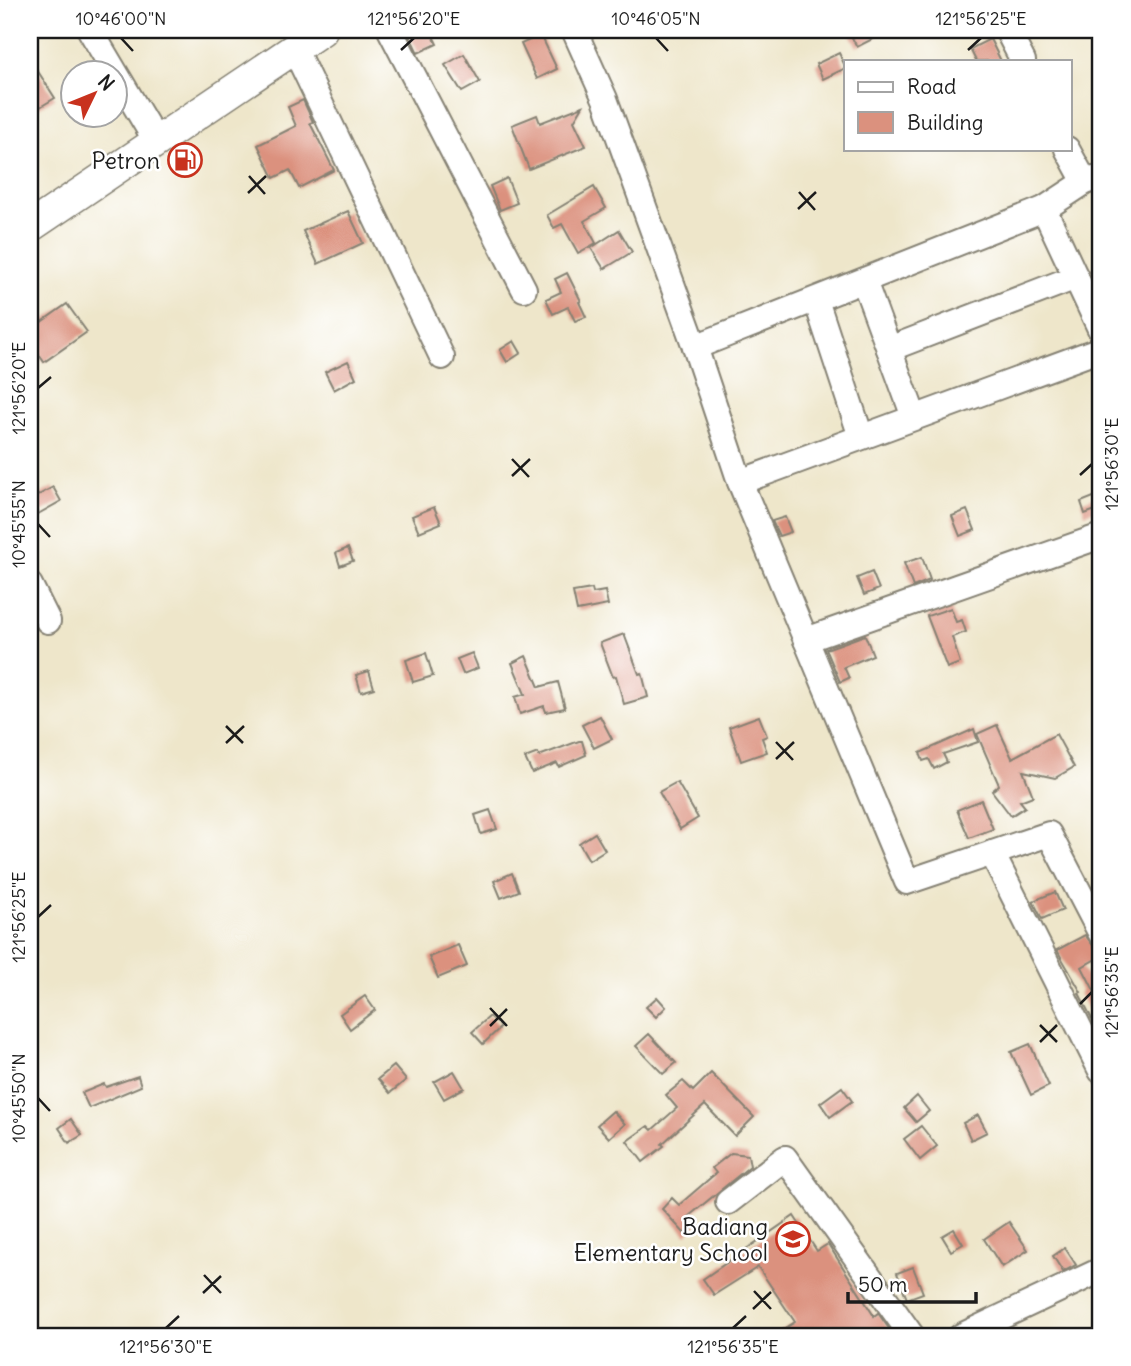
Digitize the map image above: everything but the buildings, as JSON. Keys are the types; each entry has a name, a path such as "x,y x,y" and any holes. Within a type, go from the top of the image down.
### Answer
{"main road":[{"path":"30,225 322,30"}],"street":[{"path":"89,30 156,141"},
{"path":"390,30 524,289"},
{"path":"574,30 605,99 695,348 740,482 907,882 1049,834 1101,934"},
{"path":"1007,30 1022,60"},
{"path":"294,48 442,357"},
{"path":"695,348 1044,209 1093,180 1069,150"},
{"path":"1044,209 1101,331"},
{"path":"889,349 1076,277"},
{"path":"864,281 915,417"},
{"path":"816,299 861,437"},
{"path":"740,482 1101,349"},
{"path":"806,640 1101,536"},
{"path":"30,585 48,621"},
{"path":"992,853 1101,1071"},
{"path":"729,1202 785,1158 912,1336"},
{"path":"961,1336 1101,1270"}],"place":[{"name":"Petron","path":"185,160"},
{"name":"Badiang Elementary School","path":"793,1239"}]}
